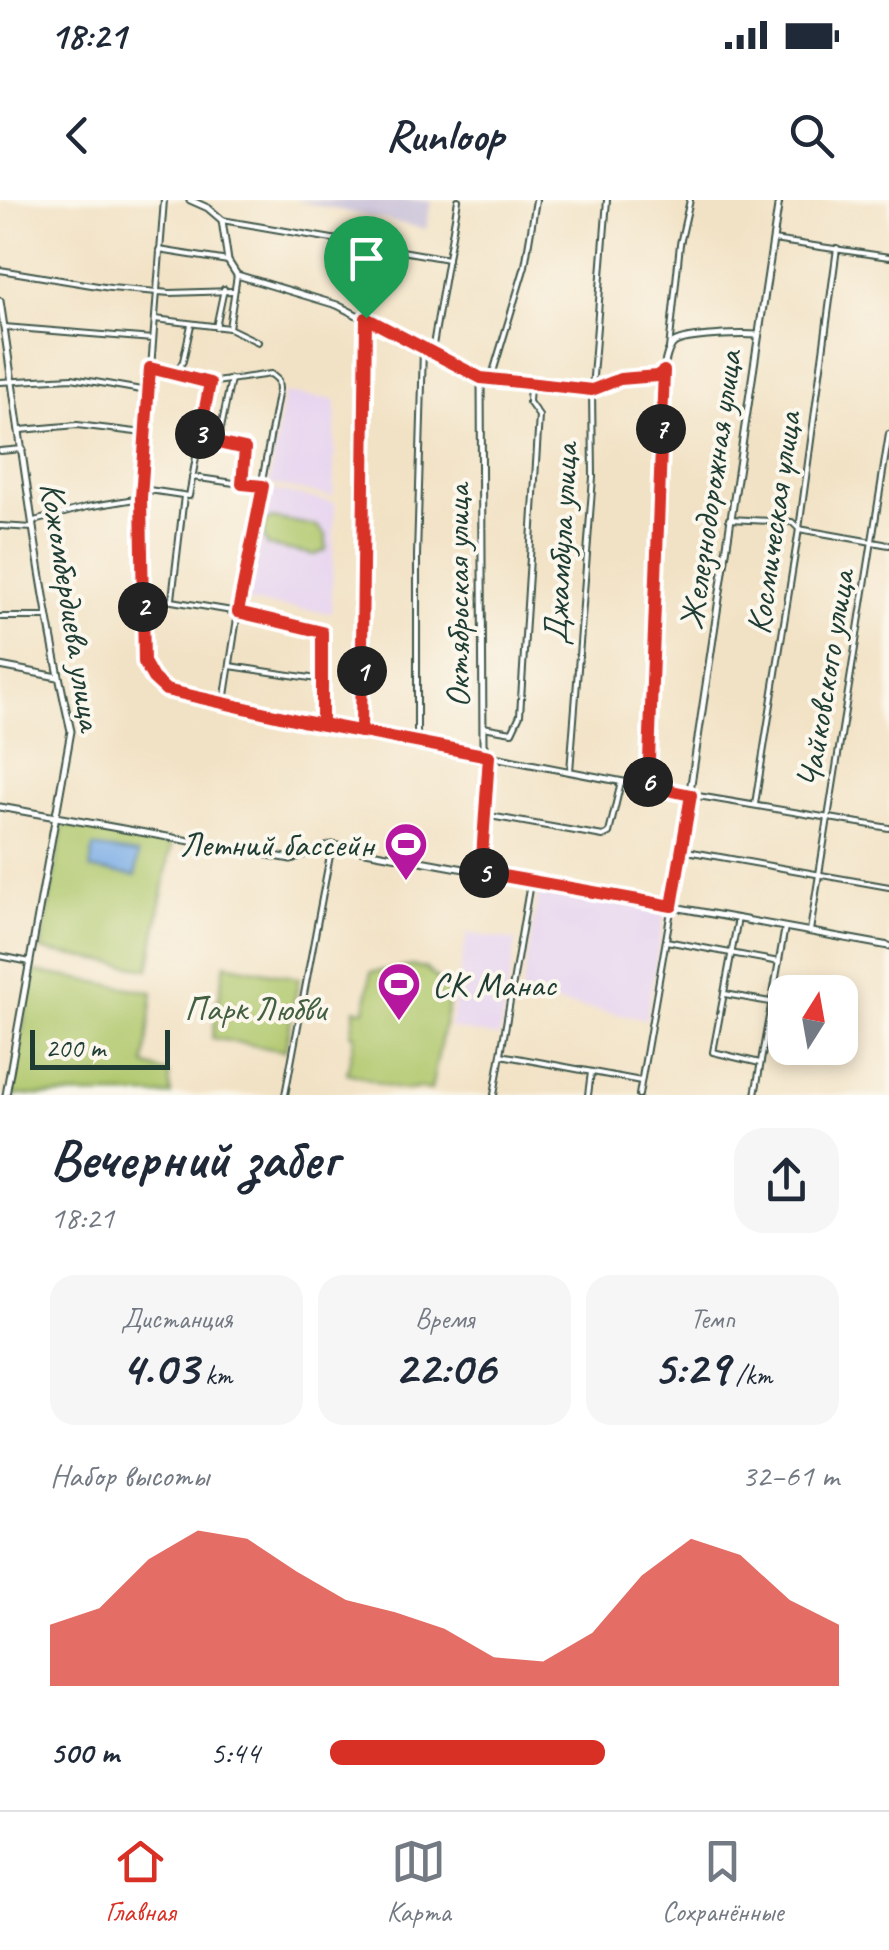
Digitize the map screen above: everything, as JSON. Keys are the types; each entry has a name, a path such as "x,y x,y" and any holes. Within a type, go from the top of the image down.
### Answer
{"street":[{"path":"164,200 141,498 144,662 166,690 621,782 889,828"},
{"path":"190,200 222,220 448,259"},
{"path":"432,351 458,200"},
{"path":"491,380 525,266 536,200"},
{"name":"Джамбула улица","path":"570,772 593,477 592,390 607,200"},
{"path":"648,786 664,371 680,244 690,200"},
{"name":"Железнодорожная улица","path":"672,906 780,200"},
{"path":"222,220 228,261 237,275 337,305 481,378 592,390 620,379 657,376 664,371"},
{"path":"773,240 889,258"},
{"name":"Космическая улица","path":"755,804 799,529 837,248"},
{"path":"159,250 228,261"},
{"path":"0,270 110,288 233,291"},
{"path":"230,328 237,275"},
{"path":"216,327 224,289"},
{"name":"Кожомбердиева улица","path":"0,301 32,525 58,676 72,732 6,1095"},
{"path":"361,732 366,318"},
{"path":"155,319 230,328 258,342"},
{"path":"175,375 183,362 191,325"},
{"path":"4,327 153,339"},
{"path":"669,349 677,342 733,332 758,336"},
{"path":"418,742 423,349"},
{"path":"150,368 210,383 271,374 278,380 224,703"},
{"path":"0,382 72,378 147,391"},
{"path":"218,443 231,378"},
{"name":"Октябрьская улица","path":"481,378 483,744 489,756 481,872"},
{"path":"142,489 189,495 210,383"},
{"path":"483,727 512,732 520,715 539,416 529,402 530,384"},
{"path":"21,430 77,426 144,433"},
{"name":"Чайковского улица","path":"810,932 889,434"},
{"path":"199,439 245,449 242,484"},
{"path":"0,451 24,449"},
{"path":"192,477 263,486"},
{"path":"172,599 184,496"},
{"path":"0,526 32,525 87,507 141,498"},
{"path":"730,519 792,522 799,529 889,544"},
{"path":"142,596 321,630 322,724"},
{"path":"0,617 48,616"},
{"path":"0,666 58,676"},
{"path":"230,666 324,680"},
{"path":"484,815 603,836 609,833 621,782"},
{"path":"0,807 291,860 332,845 889,946"},
{"path":"285,1095 332,845"},
{"path":"682,850 889,887"},
{"path":"494,1095 530,881"},
{"path":"639,1095 672,906"},
{"path":"738,918 714,1054 760,1063"},
{"path":"777,975 785,928"},
{"path":"666,942 779,962"},
{"path":"0,956 31,962"},
{"path":"725,994 768,1001"},
{"path":"755,1095 768,1022"},
{"path":"500,1055 641,1081"},
{"path":"588,1095 592,1072"}],"shaded area":[{"path":"293,200 431,200 426,229"},
{"path":"284,393 336,400 333,497 269,484"},
{"path":"268,489 335,503 331,613 246,602"},
{"path":"539,889 665,911 646,1019 521,997"},
{"path":"467,933 516,941 499,1037 450,1028"}],"green space":[{"path":"272,518 317,526 326,535 326,550 315,555 268,546 263,536 266,521"},
{"path":"63,825 171,845 149,969 41,950"},
{"name":"Парк Любви","path":"225,964 299,978 285,1051 212,1038"},
{"name":"СК Манас","path":"425,968 451,991 431,1090 392,1088 347,1073 355,1035 351,1034 355,1009 365,1010 371,972"},
{"path":"33,971 153,992 145,1065 169,1074 171,1095 11,1095"}],"water":[{"path":"93,847 138,854 136,876 90,869"}],"place":[{"name":"Летний бассейн","path":"406,882"},
{"name":"СК Манас","path":"399,1022"}],"route":[{"path":"366,318 361,732 302,721 166,690 144,662 141,498 150,368 210,383 199,439 245,449 242,484 263,486 238,612 322,632 322,724 489,756 481,872 672,906 691,795 648,786 664,371 657,376 620,379 592,390 481,378 366,318"}]}
